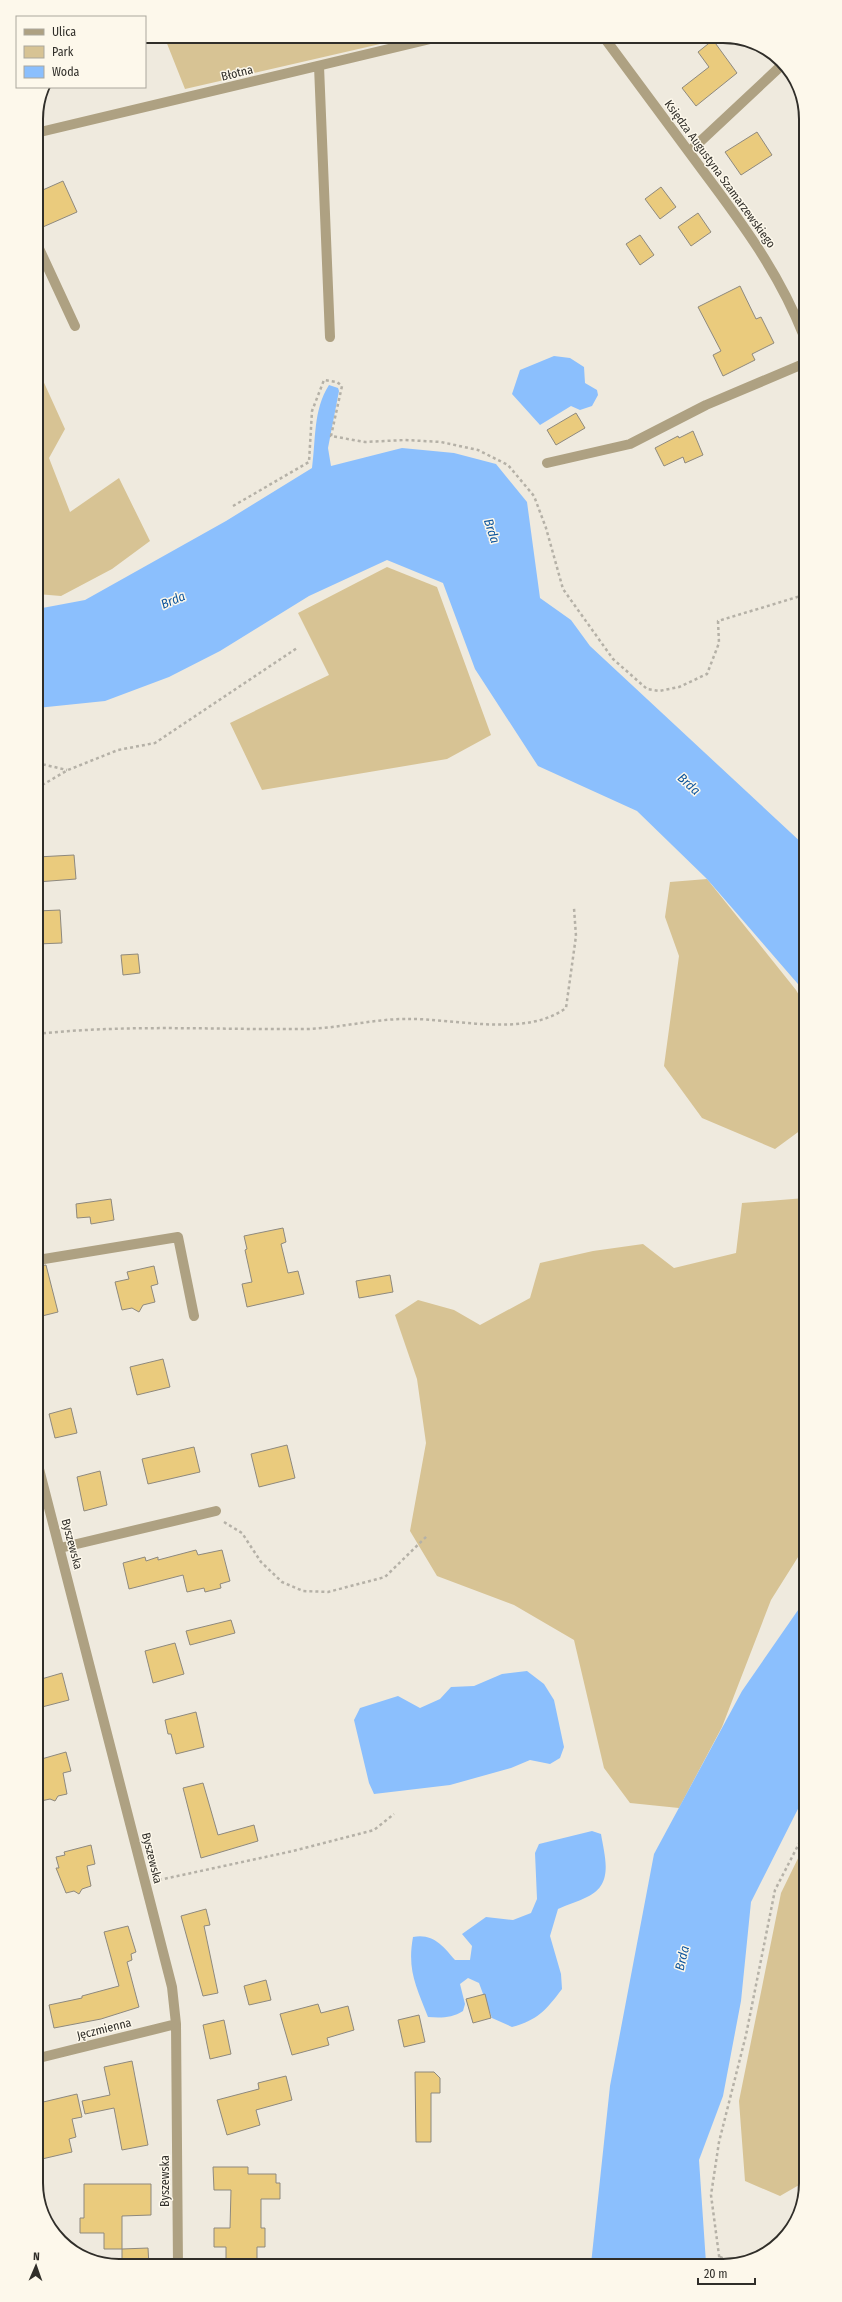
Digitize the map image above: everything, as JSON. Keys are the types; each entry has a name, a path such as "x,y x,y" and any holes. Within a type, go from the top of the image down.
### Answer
{"street":[{"name":"Błotna","path":"43,130 414,43"},
{"name":"Księdza Augustyna Szamarzewskiego","path":"608,43 772,268 792,305 799,323"},
{"path":"319,66 330,337"},
{"path":"689,152 779,68"},
{"path":"43,257 75,326"},
{"path":"547,463 630,444 706,405 799,366"},
{"path":"43,1259 178,1237 194,1316"},
{"name":"Byszewska","path":"43,1484 172,1987 176,2024 178,2259"},
{"path":"60,1548 212,1512"},
{"name":"Jęczmienna","path":"43,2057 176,2024"}],"path":[{"path":"233,506 308,462 312,411 324,380 338,382 342,386 331,436 366,442 405,440 441,442 478,450 508,465 534,496 546,528 564,589 613,659 646,689 659,691 679,687 707,674 719,643 718,621 799,596"},
{"path":"43,785 68,770 118,750 155,743 297,648"},
{"path":"43,764 68,770"},
{"path":"43,1034 168,1027 308,1029 406,1019 505,1024 539,1021 557,1014 566,1008 576,936 574,908"},
{"path":"212,1512 242,1533 261,1562 282,1582 303,1591 328,1592 385,1577 428,1535"},
{"path":"145,1883 293,1851 374,1830 394,1814"},
{"path":"725,2259 720,2257 711,2195 719,2142 746,2035 775,1890 799,1844"}],"green space":[{"path":"167,43 385,43 185,89"},
{"path":"43,380 65,429 49,458 70,512 119,478 150,541 112,569 61,596 43,594"},
{"path":"387,567 437,587 491,735 447,759 262,790 230,723 329,675 298,613"},
{"path":"707,879 799,995 799,1131 775,1149 702,1118 664,1066 679,956 665,917 670,882"},
{"path":"799,1198 799,1556 771,1600 722,1727 679,1808 630,1803 604,1768 574,1640 514,1605 437,1576 410,1531 426,1443 417,1379 395,1315 418,1300 454,1310 480,1325 530,1298 540,1263 593,1251 643,1244 674,1268 736,1253 742,1203"},
{"path":"799,1856 799,2183 799,2185 780,2196 745,2181 739,2101 781,1893"}],"water":[{"path":"554,356 570,358 584,367 585,383 597,390 598,395 592,406 580,410 571,406 540,425 512,394 520,370"},
{"name":"Brda","path":"329,385 338,388 339,391 328,448 331,466 402,448 454,453 496,464 527,502 540,598 571,620 590,646 799,840 799,985 707,879 637,811 538,766 475,669 443,583 387,560 309,596 220,651 169,677 105,701 43,707 43,608 85,600 226,521 312,468 316,425 320,405"},
{"name":"Brda","path":"799,1609 799,1807 751,1902 741,2001 723,2096 699,2160 706,2259 592,2259 610,2086 654,1854 742,1691"},
{"path":"527,1671 544,1684 554,1700 564,1747 560,1758 550,1764 530,1760 511,1768 450,1785 374,1794 369,1783 354,1720 360,1708 398,1696 420,1708 440,1699 451,1687 474,1686 502,1674"},
{"path":"592,1831 601,1834 606,1870 601,1885 596,1892 584,1899 558,1909 550,1936 561,1974 562,1989 551,2003 541,2013 529,2021 512,2027 492,2018 479,1983 468,1978 460,1984 465,2004 463,2011 446,2017 428,2017 416,1987 412,1969 411,1949 413,1937 420,1936 432,1939 442,1946 455,1960 470,1960 472,1946 462,1934 486,1917 513,1920 531,1913 537,1899 535,1853 539,1844"}],"building":[{"path":"709,43 715,43 737,73 696,106 682,88 709,67 698,52"},
{"path":"757,132 772,155 741,175 725,152"},
{"path":"63,181 77,212 43,227 43,190"},
{"path":"661,187 676,207 660,219 645,199"},
{"path":"698,213 711,232 691,246 678,227"},
{"path":"640,235 654,255 640,265 626,244"},
{"path":"740,286 756,319 761,317 774,343 752,354 755,360 723,376 713,355 721,351 698,307"},
{"path":"576,413 585,428 556,445 547,430"},
{"path":"693,431 703,455 685,463 683,457 664,466 655,448 678,436 679,438"},
{"path":"74,855 76,879 43,882 43,857"},
{"path":"60,910 62,943 43,944 43,911"},
{"path":"138,954 140,973 123,975 121,955"},
{"path":"111,1199 114,1220 91,1224 90,1217 77,1218 76,1204"},
{"path":"283,1228 286,1242 281,1244 288,1273 298,1271 304,1294 247,1307 242,1284 252,1282 245,1250 247,1249 244,1236"},
{"path":"43,1265 46,1265 58,1312 43,1316"},
{"path":"154,1266 158,1284 151,1286 155,1302 143,1305 139,1312 132,1308 122,1310 115,1282 129,1279 127,1272"},
{"path":"390,1275 393,1292 359,1298 356,1281"},
{"path":"163,1359 170,1387 137,1395 130,1367"},
{"path":"71,1408 77,1433 55,1438 49,1414"},
{"path":"287,1445 295,1478 259,1487 251,1454"},
{"path":"194,1447 200,1472 148,1484 142,1459"},
{"path":"100,1471 107,1505 84,1511 77,1477"},
{"path":"196,1550 198,1555 222,1550 230,1581 220,1584 221,1588 205,1592 204,1588 187,1592 183,1575 129,1589 123,1563 145,1557 146,1561 158,1557 158,1560"},
{"path":"231,1620 235,1633 190,1645 186,1631"},
{"path":"175,1643 184,1674 153,1683 145,1651"},
{"path":"62,1673 69,1700 43,1707 43,1679"},
{"path":"196,1712 204,1747 176,1754 171,1734 168,1734 165,1720"},
{"path":"66,1752 71,1771 63,1773 67,1794 58,1796 55,1801 50,1799 43,1801 43,1759"},
{"path":"203,1783 218,1835 254,1825 258,1841 201,1858 183,1788"},
{"path":"91,1845 95,1864 87,1866 91,1886 82,1889 79,1894 74,1891 66,1893 56,1868 59,1868 56,1857 65,1855 64,1852"},
{"path":"206,1909 210,1925 204,1926 218,1993 203,1996 181,1916"},
{"path":"128,1926 136,1952 131,1954 132,1960 127,1962 139,2007 101,2019 54,2028 49,2005 82,1998 82,1996 119,1986 104,1932"},
{"path":"266,1980 271,2000 249,2005 244,1986"},
{"path":"485,1994 491,2018 473,2023 466,1999"},
{"path":"318,2004 321,2013 348,2006 354,2030 327,2038 329,2045 292,2055 280,2014"},
{"path":"419,2015 425,2042 404,2047 398,2020"},
{"path":"224,2020 231,2054 210,2059 203,2025"},
{"path":"132,2061 148,2145 122,2150 114,2108 85,2114 82,2101 110,2095 104,2067"},
{"path":"415,2072 434,2072 440,2078 440,2093 431,2093 431,2142 416,2142"},
{"path":"286,2076 292,2100 256,2110 260,2125 227,2135 217,2100 259,2089 258,2083"},
{"path":"77,2094 82,2117 72,2119 76,2137 69,2139 72,2152 43,2159 43,2102"},
{"path":"213,2167 248,2167 248,2174 276,2174 276,2183 280,2183 280,2199 261,2199 261,2228 265,2228 265,2247 257,2247 257,2259 226,2259 226,2247 214,2247 214,2228 230,2228 231,2190 214,2190"},
{"path":"84,2184 151,2184 151,2215 122,2216 122,2249 104,2249 104,2233 80,2233 80,2218 84,2218"},
{"path":"148,2248 149,2259 122,2259 122,2249"}]}
